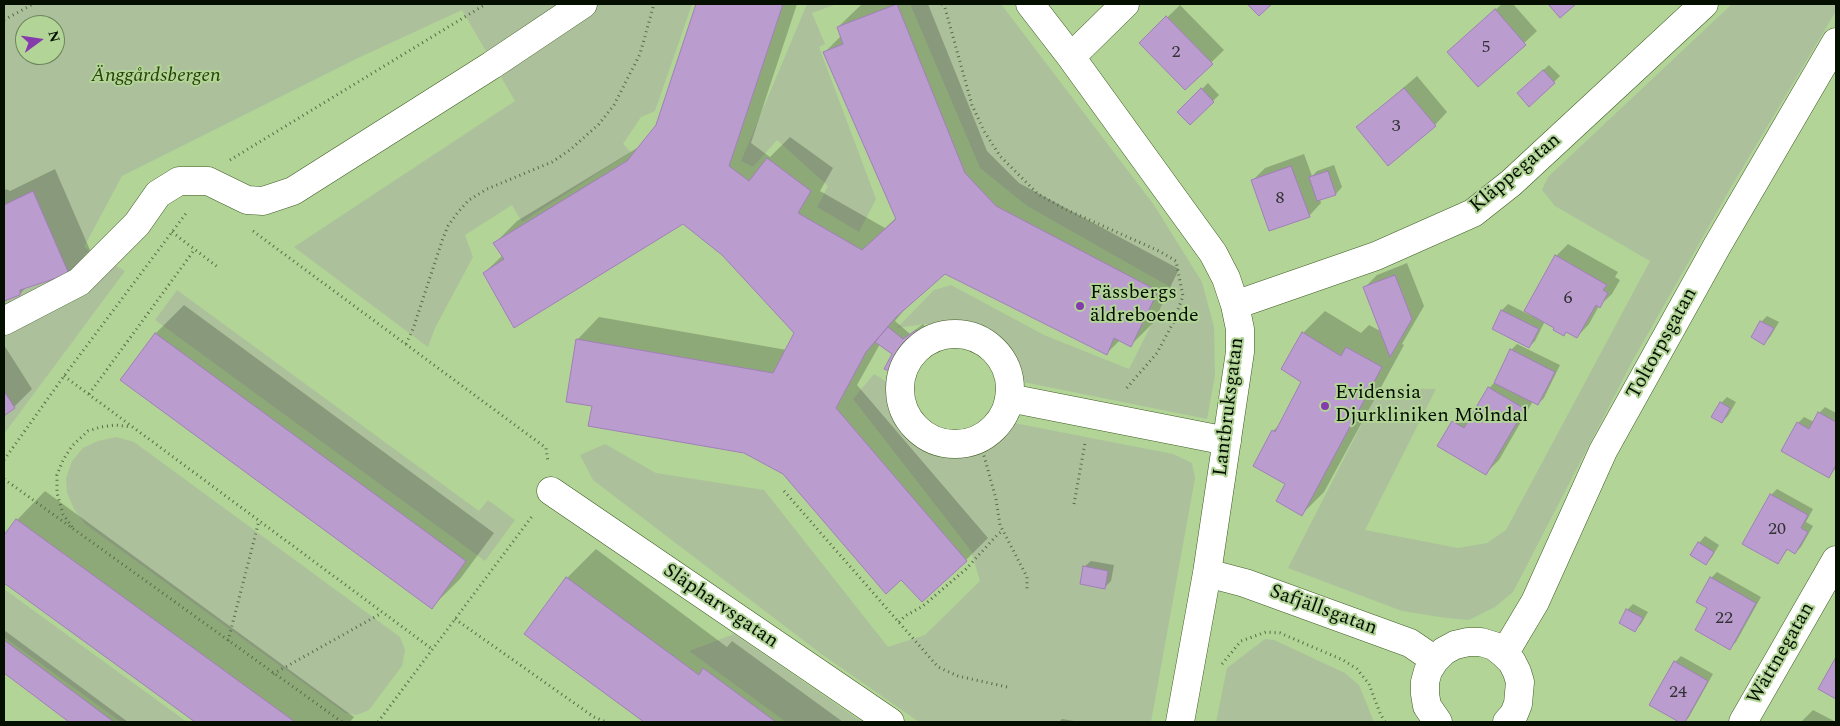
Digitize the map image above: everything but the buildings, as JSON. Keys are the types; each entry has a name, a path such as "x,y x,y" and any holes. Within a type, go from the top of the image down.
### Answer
{"street":[{"path":"4,321 79,282 137,224 158,194 179,181 208,181 247,200 263,201 293,191 492,65 583,4"},
{"name":"Lantbruksgatan","path":"1030,4 1214,253 1226,278 1235,305 1240,329 1240,352 1207,573 1180,722"},
{"path":"1071,57 1125,4"},
{"name":"Kläppegatan","path":"1235,305 1376,256 1473,212 1511,183 1704,4"},
{"name":"Toltorpsgatan","path":"1504,654 1535,602 1603,451 1717,246 1836,42"},
{"path":"1009,410 1103,416 1226,441"},
{"name":"Släpharvsgatan","path":"551,491 890,722"},
{"name":"Wättnegatan","path":"1743,722 1836,560"},
{"name":"Safjällsgatan","path":"1207,573 1253,586 1410,643 1435,660"},
{"path":"1438,722 1427,706 1425,694 1427,676 1435,660 1444,651 1455,645 1468,642 1488,644 1504,654 1512,662 1520,682 1518,720"}],"path":[{"path":"4,20 33,4"},
{"path":"406,344 413,330 443,238 448,226 458,212 469,200 487,189 552,162 570,150 599,124 614,105 640,54 654,4"},
{"path":"942,4 945,8 972,105 984,131 1000,156 1038,194 1065,209 1159,251 1176,261 1183,296 1173,323 1157,354 1103,416 1074,504"},
{"path":"250,229 546,448 551,491 378,722"},
{"path":"172,232 219,268"},
{"path":"89,394 195,250"},
{"path":"64,376 432,649"},
{"path":"1009,410 996,436 981,445 996,499 1000,525 1027,577 1027,592"},
{"path":"74,530 63,514 57,493 57,475 63,460 72,446 88,431 115,425 132,427"},
{"path":"4,480 342,722"},
{"path":"784,491 938,667 958,676 1007,687"},
{"path":"228,641 259,521"},
{"path":"899,622 905,616 923,606 966,569 1003,531"},
{"path":"273,674 382,612"},
{"path":"455,619 594,717 606,722"},
{"path":"1221,670 1223,662 1241,641 1266,632 1280,633 1343,660 1357,669 1369,684 1385,722"}],"green space":[{"name":"Änggårdsbergen","path":"4,4 692,4 655,111 641,117 623,144 631,152 522,222 512,205 465,235 473,257 435,328 428,347 294,247 515,101 462,10 358,58 122,176 84,247 125,271 4,434"},
{"path":"807,4 837,4 812,13 825,44 819,47 876,199 859,232 817,207 828,186 777,140 753,167 741,161"},
{"path":"910,4 1001,4 1154,205 1202,282 1214,327 1215,375 1207,419 1023,382 1018,363 978,324 925,324 897,328 934,290 951,285 1044,335 1129,369 1170,287 1027,206 980,168"},
{"path":"1732,4 1836,4 1836,11 1730,189 1633,360 1513,592 1495,607 1469,620 1446,618 1402,611 1288,568 1380,388 1436,389 1365,530 1458,548 1487,543 1506,530 1650,261 1555,206 1542,190 1548,177"},
{"path":"177,290 479,511 488,500 515,520 485,561 155,320"},
{"path":"874,374 887,382 887,390 900,432 953,453 976,450 997,440 1014,423 1173,454 1192,463 1195,478 1151,722 919,722 820,653 593,480 580,455 605,444 656,473 764,490 888,647 925,635 980,581 971,551 853,399"},
{"path":"116,437 134,442 400,637 405,650 402,666 369,710 357,715 345,713 85,524 74,509 67,493 66,478 72,461 83,448 98,441"},
{"path":"4,589 187,722 121,722 4,637"},
{"path":"734,634 862,722 786,722 689,651"},
{"path":"1265,639 1274,640 1345,673 1359,685 1374,722 1216,722 1227,668"}],"place":[{"name":"Fässbergs äldreboende","path":"1080,306"},
{"name":"Evidensia Djurkliniken Mölndal","path":"1325,406"}]}
